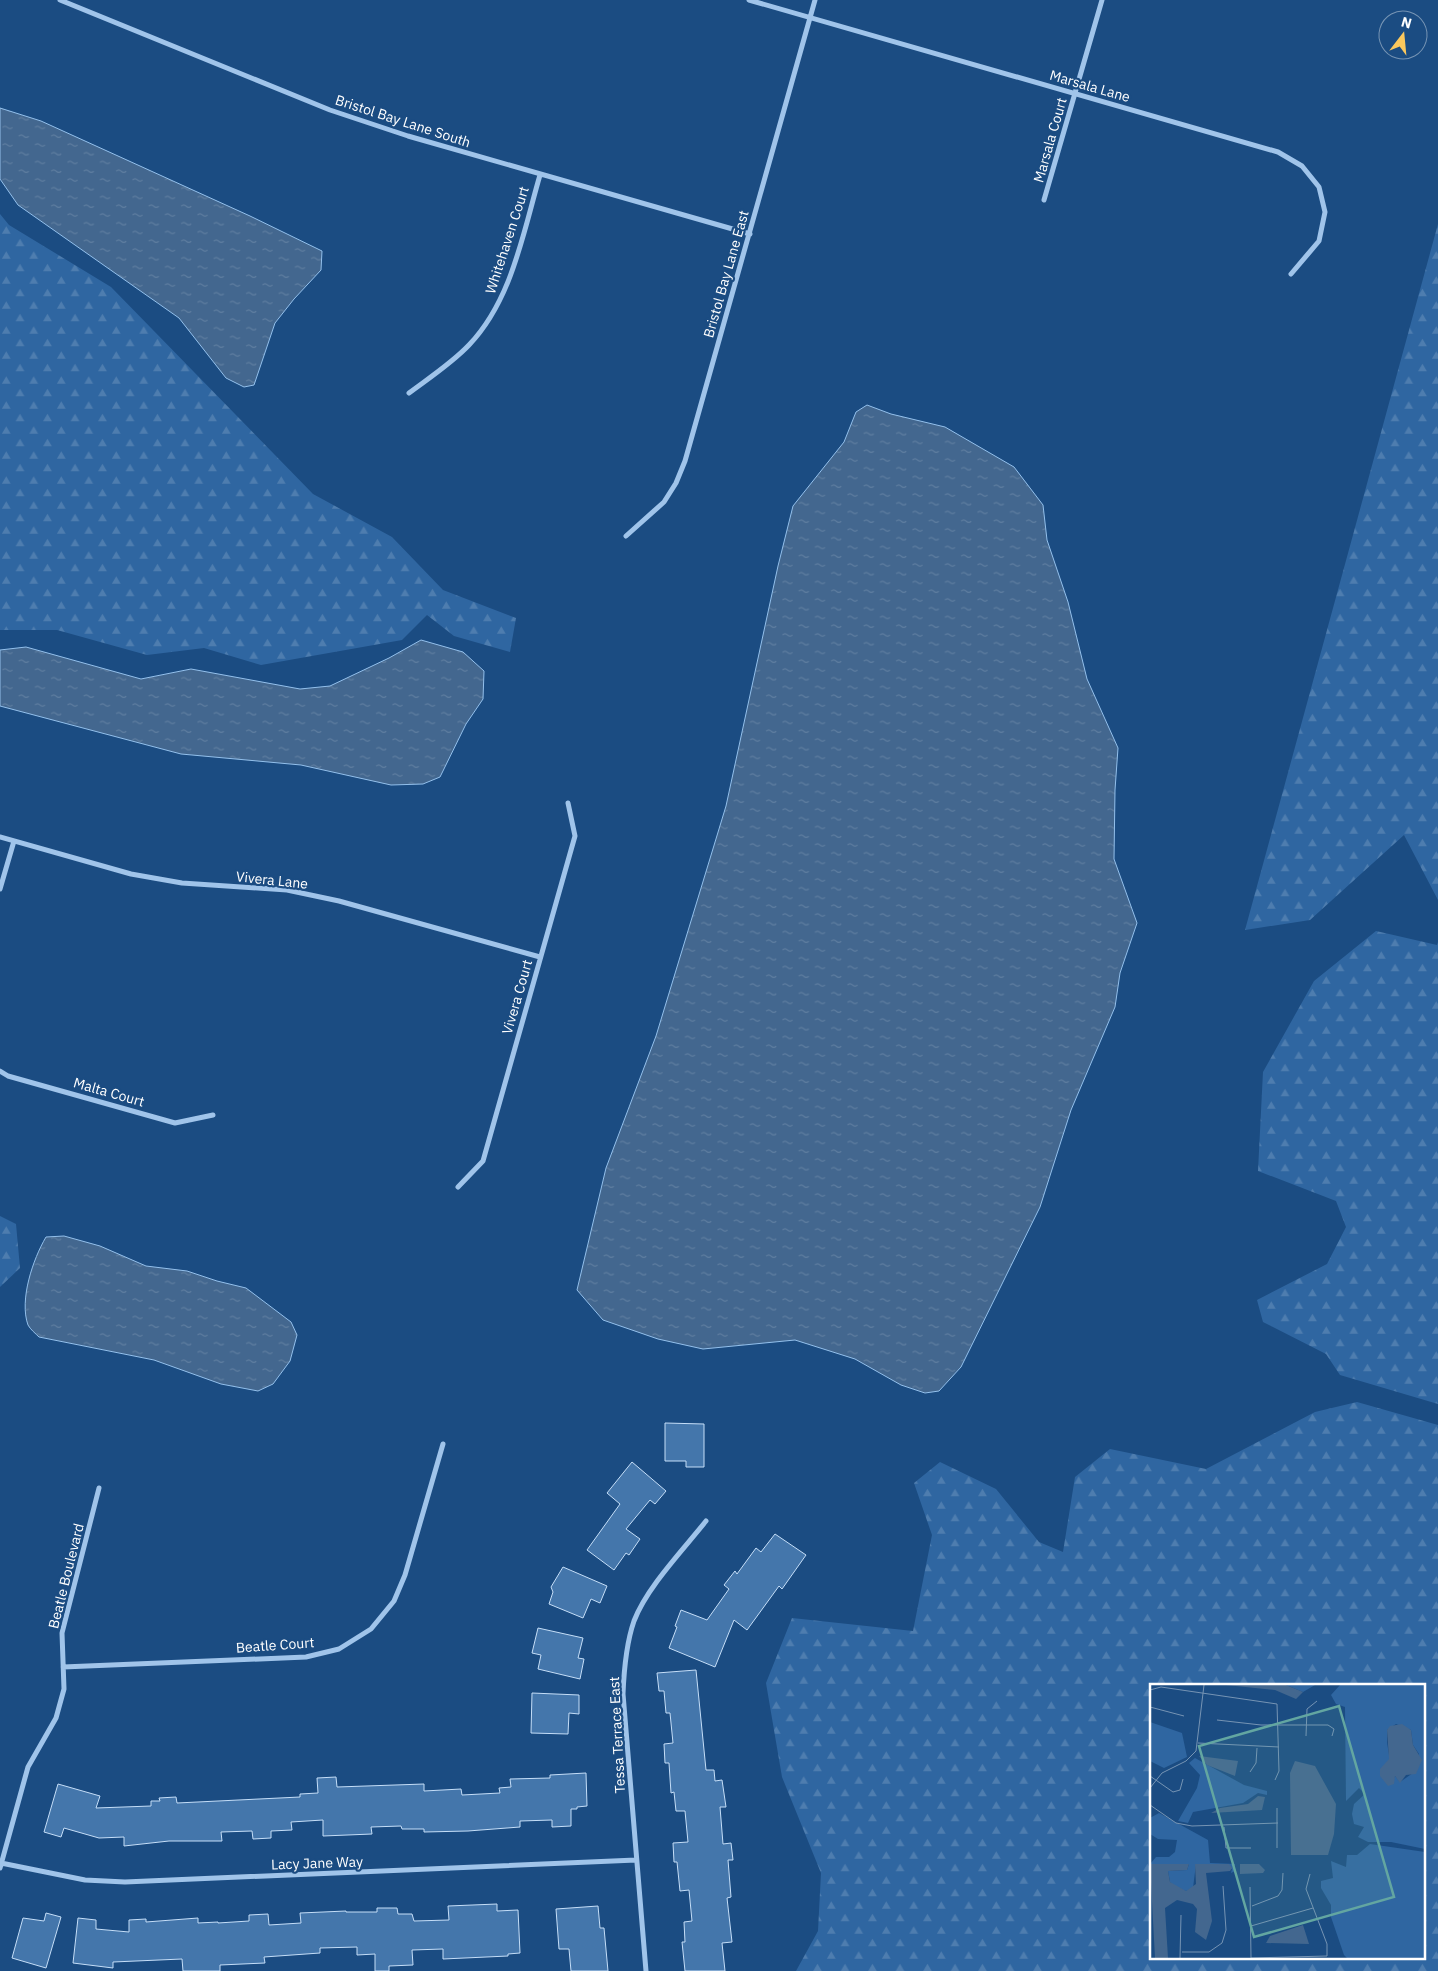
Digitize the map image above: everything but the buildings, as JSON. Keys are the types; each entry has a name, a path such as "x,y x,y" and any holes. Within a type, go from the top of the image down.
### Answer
{"street":[{"name":"Bristol Bay Lane South","path":"60,0 330,110 408,136 540,175 750,234"},
{"name":"Marsala Lane","path":"749,0 1278,152 1302,166 1319,187 1325,212 1319,241 1291,274"},
{"name":"Bristol Bay Lane East","path":"626,536 664,502 676,484 685,461 815,0"},
{"name":"Marsala Court","path":"1044,200 1102,0"},
{"name":"Whitehaven Court","path":"410,394 468,346 490,319 506,289 540,175"},
{"name":"Vivera Court","path":"458,1187 483,1161 574,836 568,803"},
{"name":"Vivera Lane","path":"0,837 139,875 182,883 287,890 339,901 540,957"},
{"path":"0,889 14,841"},
{"name":"Malta Court","path":"0,1071 8,1076 176,1123 213,1115"},
{"name":"Beatle Court","path":"64,1667 306,1657 339,1649 371,1628 394,1601 405,1575 443,1444"},
{"name":"Beatle Boulevard","path":"1,1866 28,1768 56,1718 64,1689 62,1633 99,1488"},
{"name":"Tessa Terrace East","path":"646,1971 623,1694 625,1657 634,1621 650,1592 706,1521"},
{"name":"Lacy Jane Way","path":"1,1866 85,1880 126,1882 636,1860"}],"green space":[{"path":"0,214 9,225 111,287 313,494 392,537 443,590 516,618 510,652 454,636 427,615 402,640 261,665 204,648 147,655 57,630 0,630"},
{"path":"1438,224 1438,900 1404,835 1310,920 1245,930"},
{"path":"1376,931 1437,945 1438,942 1438,1404 1340,1375 1326,1354 1263,1322 1257,1300 1327,1264 1346,1227 1336,1201 1258,1171 1263,1072 1314,981"},
{"path":"0,1216 16,1224 20,1268 0,1287"},
{"path":"1357,1402 1438,1425 1438,1971 796,1971 818,1931 821,1873 782,1777 766,1683 792,1618 913,1631 932,1535 914,1483 940,1462 996,1489 1039,1542 1063,1552 1075,1477 1110,1449 1206,1469 1315,1412"}],"water":[{"path":"0,108 41,121 250,216 322,251 321,270 275,323 254,385 244,387 226,378 179,318 18,205 0,179"},
{"path":"867,405 891,414 945,427 1014,467 1043,505 1047,540 1068,602 1087,679 1118,748 1114,859 1137,923 1120,973 1115,1007 1071,1110 1040,1207 961,1367 939,1391 925,1393 901,1385 855,1359 795,1340 703,1349 658,1339 603,1320 577,1290 606,1168 656,1036 726,806 778,566 793,506 844,442 856,412"},
{"path":"421,640 463,652 484,671 483,699 466,724 440,777 423,784 391,785 301,765 181,754 0,706 0,650 26,647 141,679 191,669 300,689 330,686 389,658"},
{"path":"64,1236 100,1246 146,1266 187,1271 246,1288 291,1322 297,1335 290,1361 273,1384 258,1391 221,1384 154,1360 39,1337 28,1325 25,1304 26,1292 36,1257 46,1237"}]}
